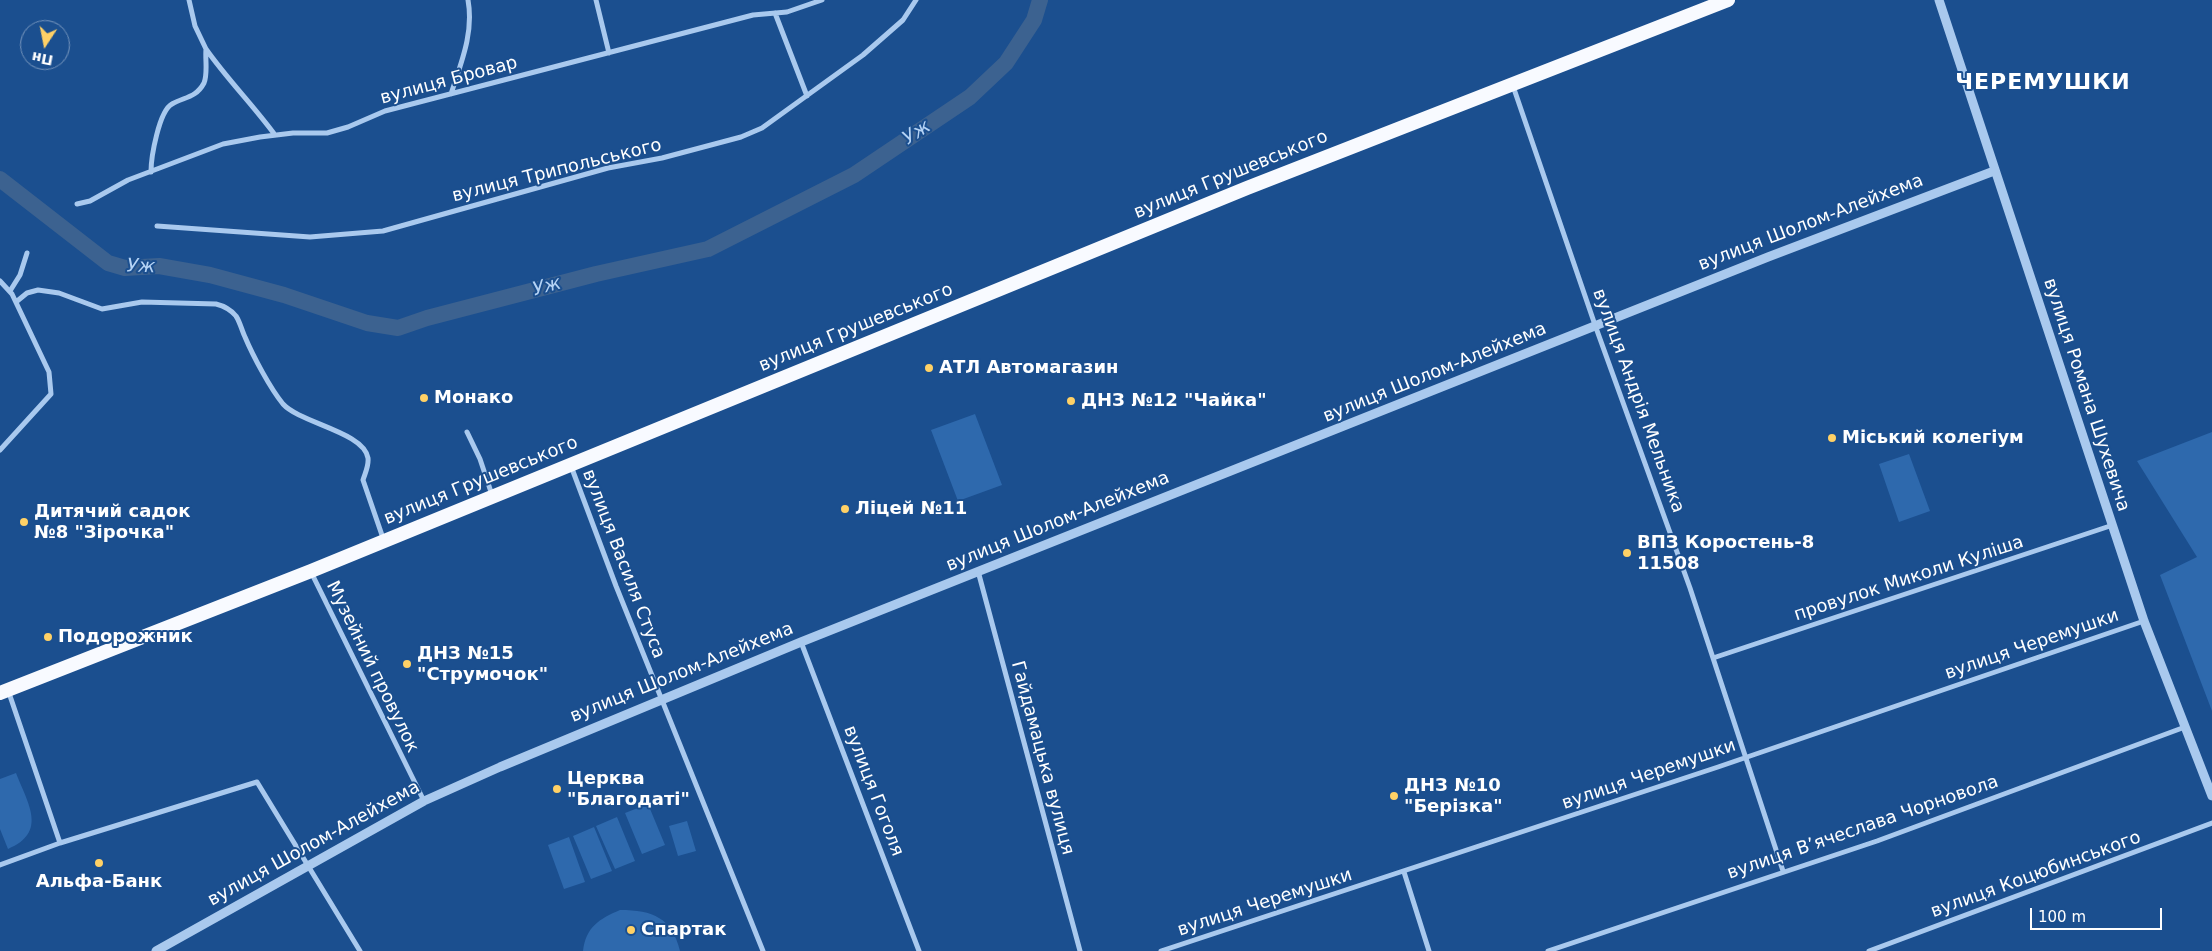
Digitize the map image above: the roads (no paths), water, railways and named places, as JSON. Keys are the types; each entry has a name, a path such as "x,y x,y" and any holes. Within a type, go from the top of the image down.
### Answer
{"highway":[{"name":"вулиця Грушевського","path":"4,692 311,571 1247,188 1728,0"}],"street":[{"path":"189,0 195,26 206,49 275,135"},
{"path":"451,94 465,52 470,24 468,0"},
{"path":"596,0 609,53"},
{"name":"вулиця Бровар","path":"77,204 90,201 128,180 223,144 275,135 327,133 348,127 385,111 753,15 787,12 822,0"},
{"name":"вулиця Трипольського","path":"157,226 310,238 383,231 608,168 662,158 741,137 762,128 863,55 903,20 916,0"},
{"name":"вулиця Романа Шухевича","path":"1939,0 2144,621 2212,796"},
{"path":"775,14 807,96"},
{"path":"151,172 151,155 159,130 160,117 172,103 196,94 204,83 206,49"},
{"name":"вулиця Андрія Мельника","path":"1513,84 1595,325 1643,454 1713,658 1783,871"},
{"name":"вулиця Шолом-Алейхема","path":"156,951 424,801 661,699 1595,325 1872,216 1994,171"},
{"path":"10,290 20,275 27,252"},
{"path":"0,281 10,290 49,372 51,394 0,450"},
{"path":"16,302 27,293 38,290 59,293 102,309 142,302 216,304 227,308 236,316 249,346 283,404 301,416 354,440 366,452 368,460 367,471 363,480 384,541"},
{"path":"467,432 480,460 492,496"},
{"name":"вулиця Василя Стуса","path":"570,465 661,699 763,951"},
{"name":"провулок Миколи Куліша","path":"1713,658 2112,526"},
{"name":"Музейний провулок","path":"311,571 424,801"},
{"name":"Гайдамацька вулиця","path":"978,571 1080,951"},
{"name":"вулиця Черемушки","path":"1161,951 1173,949 1404,872 2144,621"},
{"name":"вулиця Гоголя","path":"801,642 919,951"},
{"path":"4,692 60,843"},
{"name":"вулиця Вʼячеслава Чорновола","path":"1548,951 1877,841 2185,727"},
{"path":"0,864 60,843 257,782 360,951"},
{"name":"вулиця Коцюбинського","path":"1869,951 2212,824"},
{"path":"1404,872 1429,951"}],"waterway":[{"name":"Уж","path":"0,179 108,263 125,268 159,266 210,275 284,295 367,323 398,328 427,318 596,274 708,249 854,175 970,97 1006,63 1034,20 1040,0"}],"place":[{"name":"АТЛ Автомагазин","path":"929,368"},
{"name":"Монако","path":"424,398"},
{"name":"ДНЗ №12 \"Чайка\"","path":"1071,401"},
{"name":"Міський колегіум","path":"1832,438"},
{"name":"Ліцей №11","path":"845,509"},
{"name":"Дитячий садок №8 \"Зірочка\"","path":"24,522"},
{"name":"ВПЗ Коростень-8 11508","path":"1627,553"},
{"name":"Подорожник","path":"48,637"},
{"name":"ДНЗ №15 \"Струмочок\"","path":"407,664"},
{"name":"Церква \"Благодаті\"","path":"557,789"},
{"name":"ДНЗ №10 \"Берізка\"","path":"1394,796"},
{"name":"Альфа-Банк","path":"99,863"},
{"name":"Спартак","path":"631,930"}],"district":[{"name":"ЧЕРЕМУШКИ","path":"2043,83"}]}
